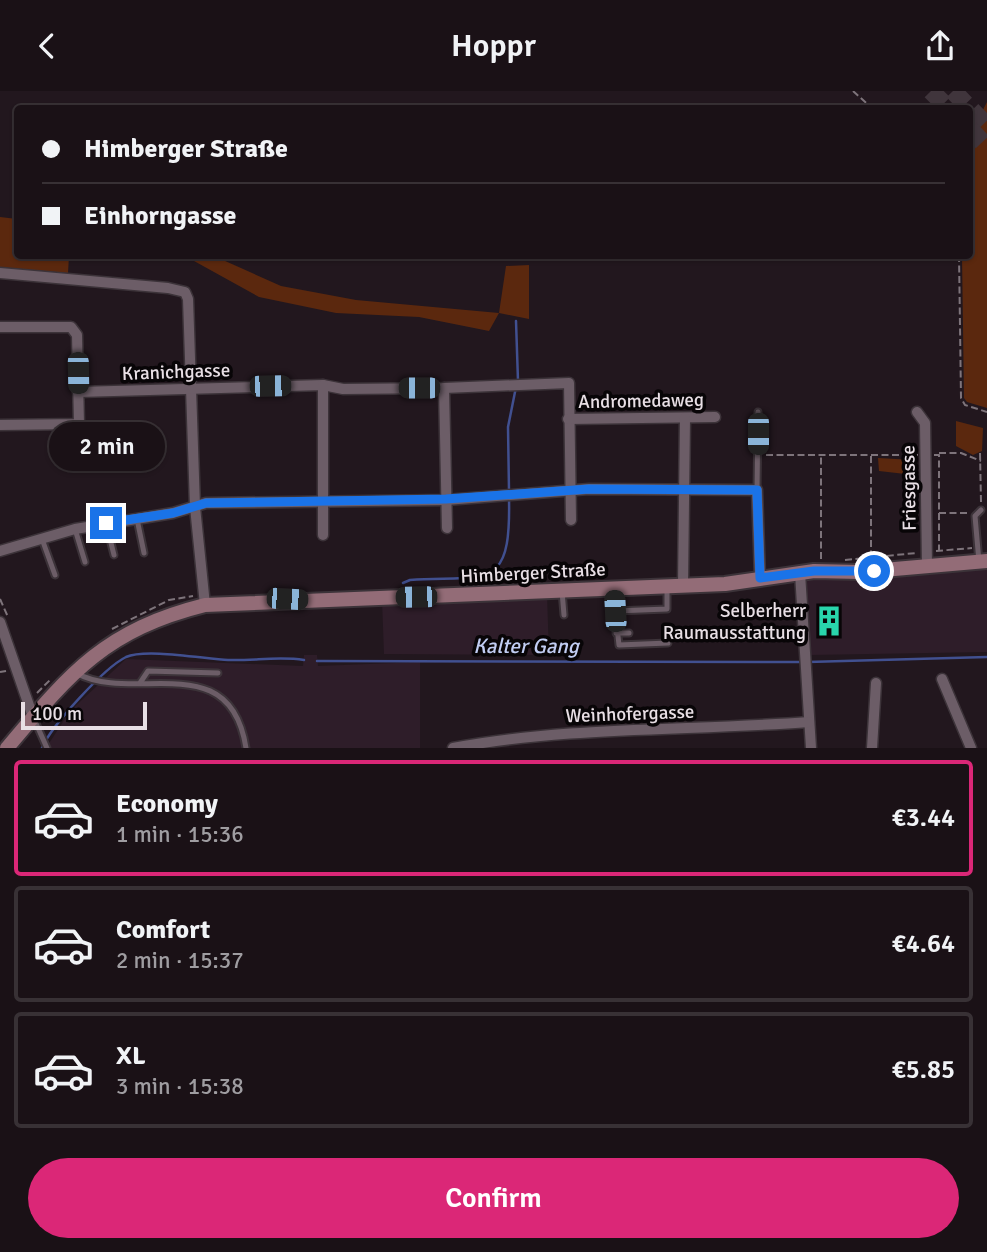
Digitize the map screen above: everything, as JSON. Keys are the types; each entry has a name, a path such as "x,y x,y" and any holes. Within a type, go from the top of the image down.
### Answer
{"main road":[{"name":"Himberger Straße","path":"7,748 73,671 100,649 138,628 205,605 725,585 873,564 981,557"}],"street":[{"path":"0,274 168,288 185,292 188,299 195,507 205,605"},
{"path":"0,327 71,327 77,335 79,425 0,425"},
{"name":"Kranichgasse","path":"78,393 190,387 323,385 342,389 444,388 569,383 571,414 568,419"},
{"path":"323,385 323,535"},
{"path":"444,388 447,529"},
{"name":"Friesgasse","path":"917,412 925,423 927,559"},
{"name":"Andromedaweg","path":"568,419 715,417"},
{"path":"683,586 685,418"},
{"path":"568,419 571,520"},
{"path":"0,551 75,529 137,519 206,503 446,499 684,489 757,490 760,578"},
{"path":"800,573 811,748"},
{"path":"0,622 4,653 33,717"},
{"path":"942,679 971,748"},
{"path":"872,748 876,683"},
{"name":"Weinhofergasse","path":"453,748 508,738 582,730 733,728 808,722"}],"lane":[{"path":"757,490 758,412"},
{"path":"978,512 981,557"},
{"path":"137,519 145,553"},
{"path":"106,523 114,555"},
{"path":"75,529 85,562"},
{"path":"42,539 55,575"},
{"path":"615,611 667,609 667,586"},
{"path":"613,588 619,645 668,643"},
{"path":"562,591 565,615"},
{"path":"616,633 629,633"},
{"path":"73,671 90,680 201,685 221,699 233,713 244,734 246,748"},
{"path":"140,683 148,671 218,673"},
{"path":"33,717 47,748"}],"path":[{"path":"853,91 869,105"},
{"path":"959,259 961,396 964,404 987,412"},
{"path":"939,453 939,551"},
{"path":"758,455 904,457 961,453 981,461"},
{"path":"939,513 978,512 980,453"},
{"path":"821,455 821,563"},
{"path":"871,455 873,564"},
{"path":"842,560 873,564 927,559 939,551 981,557"}],"shaded area":[{"path":"987,102 987,408 967,402 964,398 962,259 973,259 973,129"},
{"path":"0,217 14,219 14,259 69,259 68,273 0,267"},
{"path":"190,259 221,259 281,286 356,300 499,313 489,331 419,317 336,313 259,297"},
{"path":"529,265 529,319 499,313 506,266"},
{"path":"956,421 983,428 982,451 973,455 956,446"},
{"path":"878,458 914,460 914,475 879,471"},
{"path":"987,561 987,652 810,655 804,577"},
{"path":"547,594 549,655 384,654 382,600"},
{"path":"304,655 317,655 318,666 420,662 420,748 46,748 70,711 126,659 303,666"}],"waterway":[{"path":"516,321 518,381"},
{"path":"509,491 508,427 516,387"},
{"path":"403,583 410,580 477,577 490,572 499,564 505,550 509,528 509,498"},
{"name":"Kalter Gang","path":"42,748 79,698 126,657 161,654 228,660 304,660"},
{"name":"Kalter Gang","path":"808,662 987,657"},
{"name":"Kalter Gang","path":"317,661 802,662"}],"tunnel":[{"path":"931,91 945,105"},
{"path":"953,91 967,105"},
{"path":"973,112 987,126"},
{"path":"973,132 987,147"}],"place":[{"name":"Selberherr Raumausstattung","path":"829,621"}],"route":[{"path":"106,523 173,513 206,503 446,499 589,489 757,490 760,578 814,571 874,571"}]}
